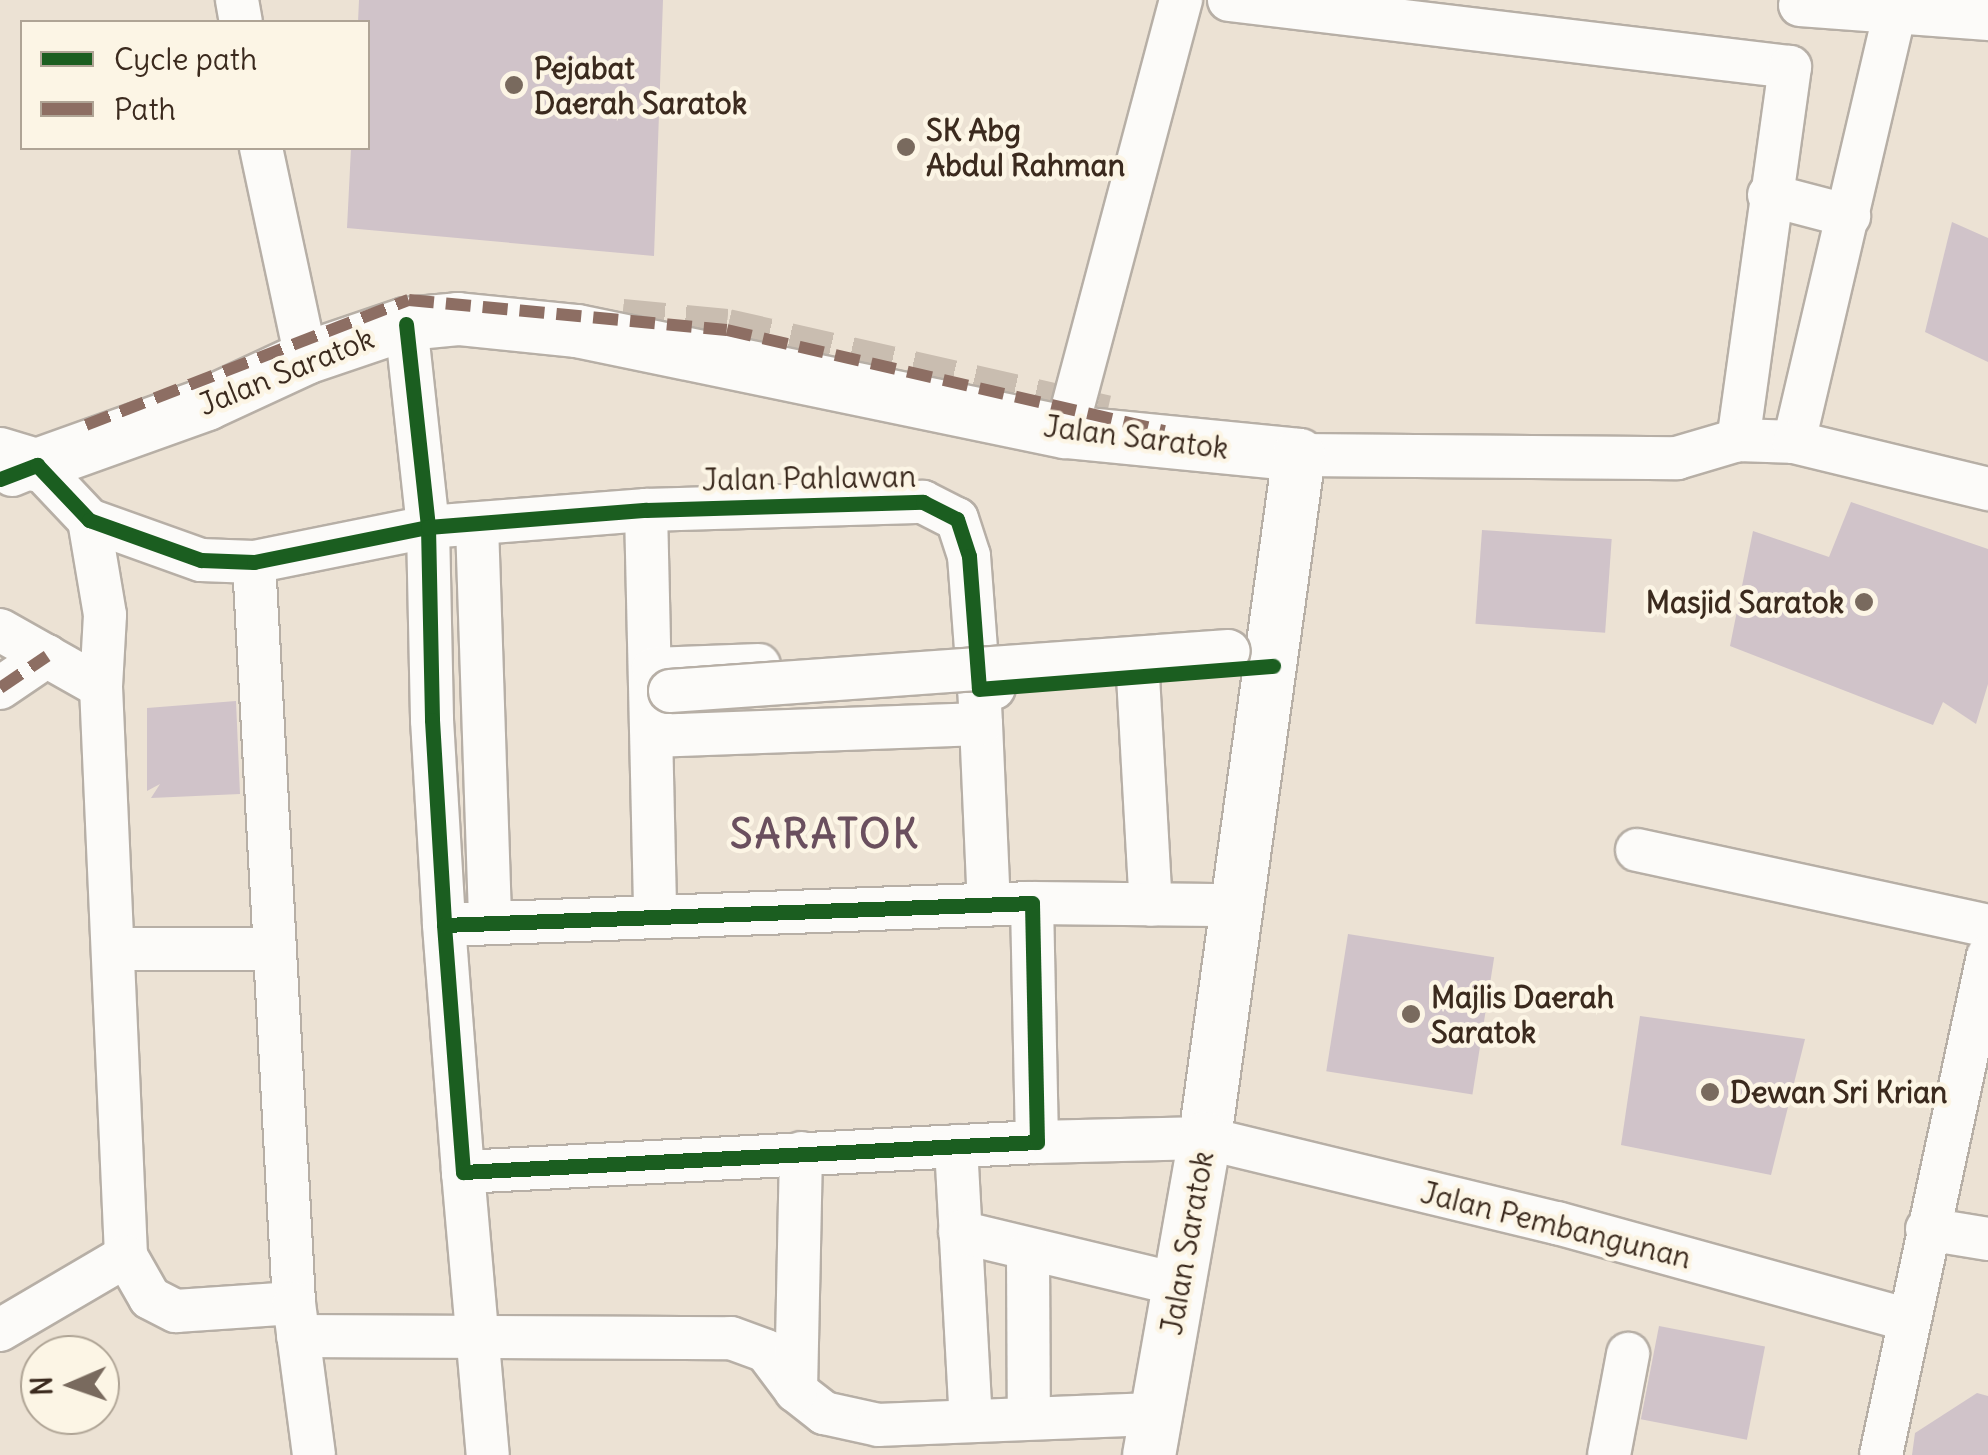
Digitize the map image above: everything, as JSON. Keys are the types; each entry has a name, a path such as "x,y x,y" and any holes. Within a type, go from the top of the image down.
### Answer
{"main road":[{"name":"Jalan Saratok","path":"12,466 207,404 306,358 406,324 458,318 576,331 1066,432 1299,455 1251,658 1239,906 1205,1138 1153,1434"}],"street":[{"path":"1066,432 1181,0"},
{"path":"1229,0 1416,12 1790,66"},
{"path":"1738,440 1800,3 1988,18"},
{"path":"1794,442 1896,12"},
{"path":"261,150 306,358"},
{"path":"1770,196 1849,216"},
{"path":"406,324 428,527 444,925 488,1455"},
{"path":"1299,455 1677,458 1738,440 1794,442 1988,489"},
{"path":"12,466 89,520 105,616 102,687 126,1256 150,1298 176,1311 478,1334 753,1341 796,1390 824,1413 880,1425 1029,1418 1153,1434"},
{"name":"Jalan Pahlawan","path":"89,520 201,560 254,562 428,527 646,510 889,499 940,507 957,519 969,556 980,690 989,905"},
{"path":"646,510 661,680 652,736 654,913"},
{"path":"477,524 490,918"},
{"path":"254,562 296,1319 314,1455"},
{"path":"0,630 102,687"},
{"path":"0,688 47,656"},
{"path":"652,736 980,690 1138,676 1251,658"},
{"path":"661,680 1251,658"},
{"path":"1138,676 1151,904"},
{"path":"661,680 980,690"},
{"path":"1638,850 1988,926"},
{"path":"444,925 490,918 1032,903 1239,906"},
{"path":"1032,903 1037,1142"},
{"path":"113,949 275,949"},
{"path":"1881,1455 1906,1318 1982,1010 1988,956"},
{"name":"Jalan Pembangunan","path":"464,1172 1037,1142 1205,1138 1558,1223 1906,1318"},
{"path":"956,1146 971,1420"},
{"path":"796,1390 801,1153"},
{"path":"1927,1228 1988,1239"},
{"path":"960,1232 1028,1252 1180,1285"},
{"path":"1028,1252 1029,1418"},
{"path":"0,1330 126,1256"},
{"path":"1608,1455 1628,1354"}],"building":[{"name":"Pejabat Daerah Saratok","path":"359,0 663,0 654,256 347,228 351,150 370,150 370,20 358,20"},
{"path":"1952,222 1988,238 1988,362 1925,332"},
{"name":"Masjid Saratok","path":"1851,502 1988,549 1988,684 1976,724 1943,702 1933,725 1730,646 1753,531 1829,557"},
{"path":"1482,530 1612,539 1605,633 1475,624"},
{"path":"236,701 240,794 151,798 160,784 147,791 147,708"},
{"name":"Majlis Daerah Saratok","path":"1348,934 1494,957 1472,1094 1326,1071"},
{"name":"Dewan Sri Krian","path":"1640,1016 1805,1039 1771,1175 1621,1145"},
{"path":"1659,1326 1765,1347 1747,1440 1641,1419"},
{"path":"1977,1393 1988,1396 1988,1455 1912,1455 1915,1433"}],"tunnel":[{"path":"622,320 727,330 1106,416"}],"marked path":[{"path":"86,425 409,300 727,330 1165,431"},
{"path":"0,688 47,656"}],"cycle path":[{"path":"406,324 428,527 432,720 444,925 463,1172 1037,1142 1032,903 444,925"},
{"path":"0,479 37,465 89,520 201,560 254,562 428,527 646,510 923,502 957,519 969,556 979,689 1273,666"}],"place":[{"name":"Pejabat Daerah Saratok","path":"514,85"},
{"name":"SK Abg Abdul Rahman","path":"906,147"},
{"name":"Masjid Saratok","path":"1864,602"},
{"name":"Majlis Daerah Saratok","path":"1411,1014"},
{"name":"Dewan Sri Krian","path":"1710,1092"}],"district":[{"name":"SARATOK","path":"825,834"}]}
